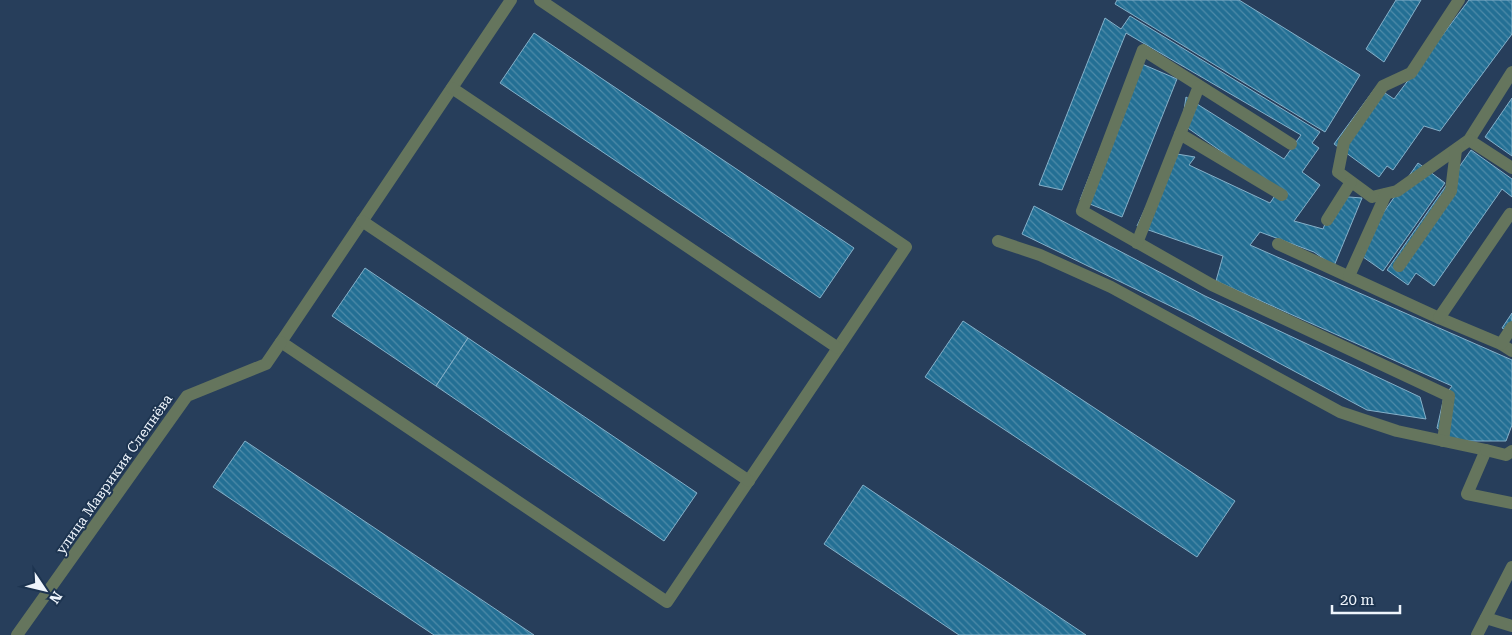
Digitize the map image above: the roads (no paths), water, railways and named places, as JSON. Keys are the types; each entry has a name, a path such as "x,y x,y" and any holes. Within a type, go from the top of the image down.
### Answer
{"street":[{"name":"улица Маврикия Слепнёва","path":"17,635 187,396 266,364 511,0"},
{"path":"281,342 667,602 906,247 540,0"},
{"path":"1459,0 1411,72 1383,86 1344,142 1338,172 1372,197 1397,191 1469,140 1512,72"},
{"path":"1291,144 1143,50 1082,211 1212,285 1449,396 1443,441"},
{"path":"1137,243 1199,86"},
{"path":"452,88 838,348"},
{"path":"1180,134 1282,195"},
{"path":"1469,140 1512,168"},
{"path":"1399,266 1452,191 1456,150"},
{"path":"1327,220 1351,182"},
{"path":"1349,276 1386,194"},
{"path":"1439,318 1510,214 1512,215"},
{"path":"362,221 749,480"},
{"path":"998,241 1040,255 1111,287 1340,412 1397,431 1506,455 1512,451"},
{"path":"1278,244 1439,318 1501,344 1512,351"},
{"path":"1501,344 1512,327"},
{"path":"1486,450 1467,494 1512,503"},
{"path":"1477,635 1512,566"},
{"path":"1486,618 1512,626"}]}
